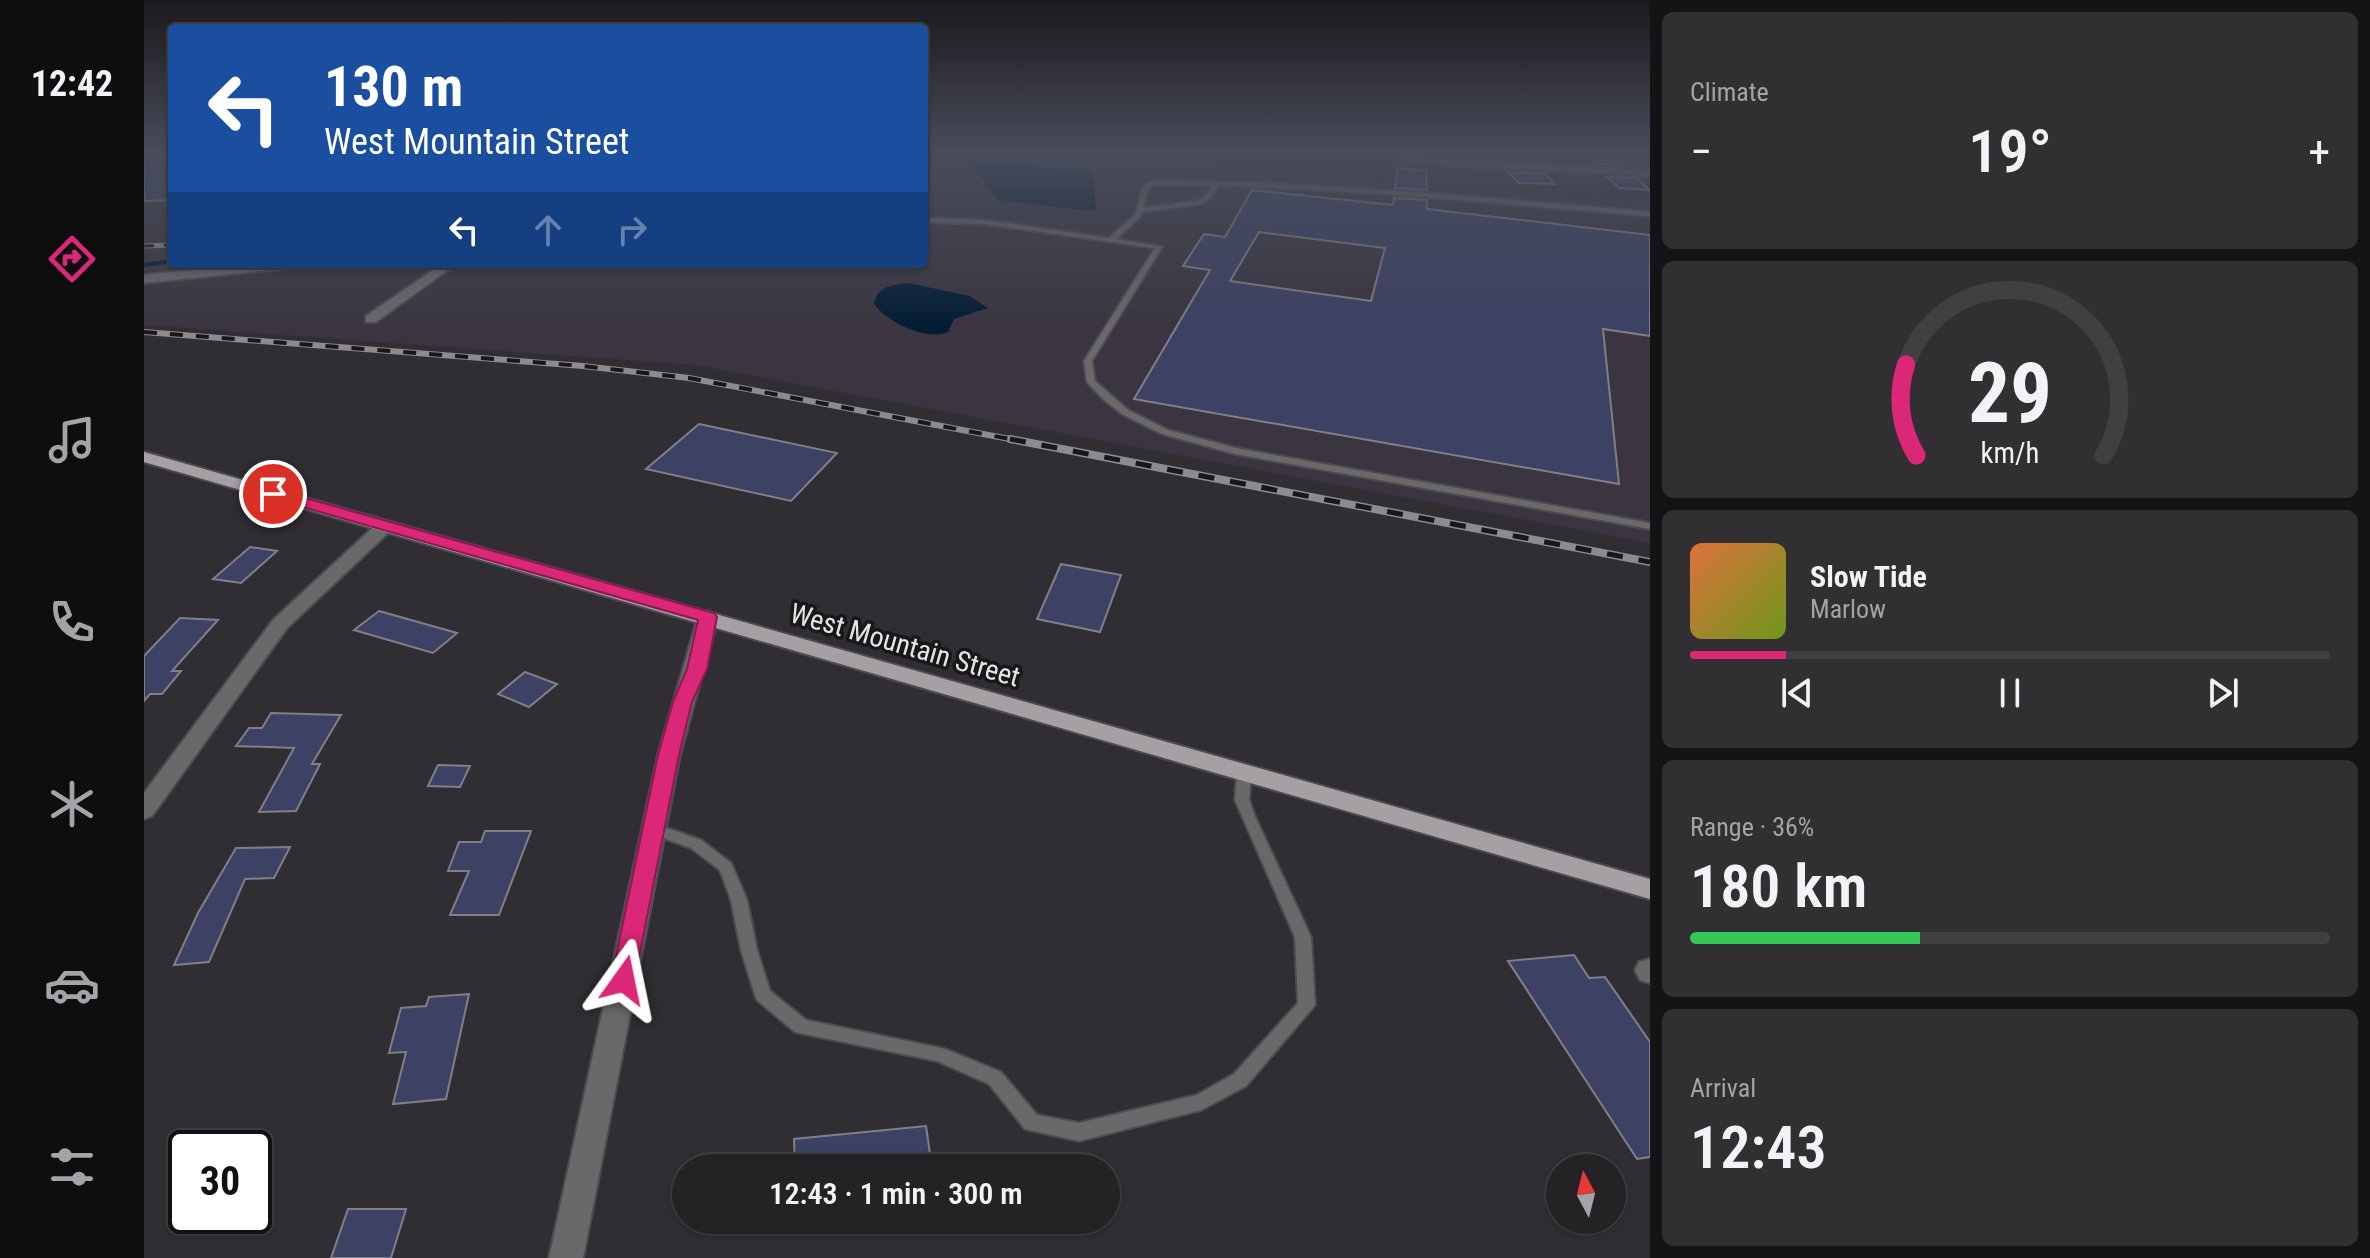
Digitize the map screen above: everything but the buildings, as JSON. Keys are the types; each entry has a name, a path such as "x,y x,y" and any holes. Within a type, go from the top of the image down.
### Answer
{"main road":[{"name":"West Mountain Street","path":"144,457 1650,889"}],"street":[{"path":"144,279 250,268"},
{"path":"371,319 444,268"},
{"path":"144,810 280,624 385,526"},
{"path":"566,1258 669,755 682,702 697,669 708,617"}],"lane":[{"path":"1111,240 1139,212"},
{"path":"1623,212 1650,214"},
{"path":"928,220 985,222 1159,247 1088,361 1091,382 1125,412 1165,432 1235,451 1650,526"},
{"path":"655,829 696,844 726,867 739,900 749,950 763,995 801,1027 939,1054 995,1078 1032,1123 1079,1132 1201,1102 1240,1080 1307,1005 1303,937 1242,800 1244,773"}],"shaded area":[{"path":"144,212 168,212 168,268 928,268 928,212 1650,212 1650,543 695,365 144,325"}],"water":[{"path":"908,283 970,296 988,308 954,319 948,332 918,332 897,323 874,304 882,290"}],"waterway":[{"path":"144,265 168,262"}],"railway":[{"path":"144,246 168,245"},
{"path":"144,332 583,366 689,378 1020,441"},
{"path":"1010,439 1650,562"}],"route":[{"path":"273,494 708,617 697,669 682,702 669,755 624,980"}]}
